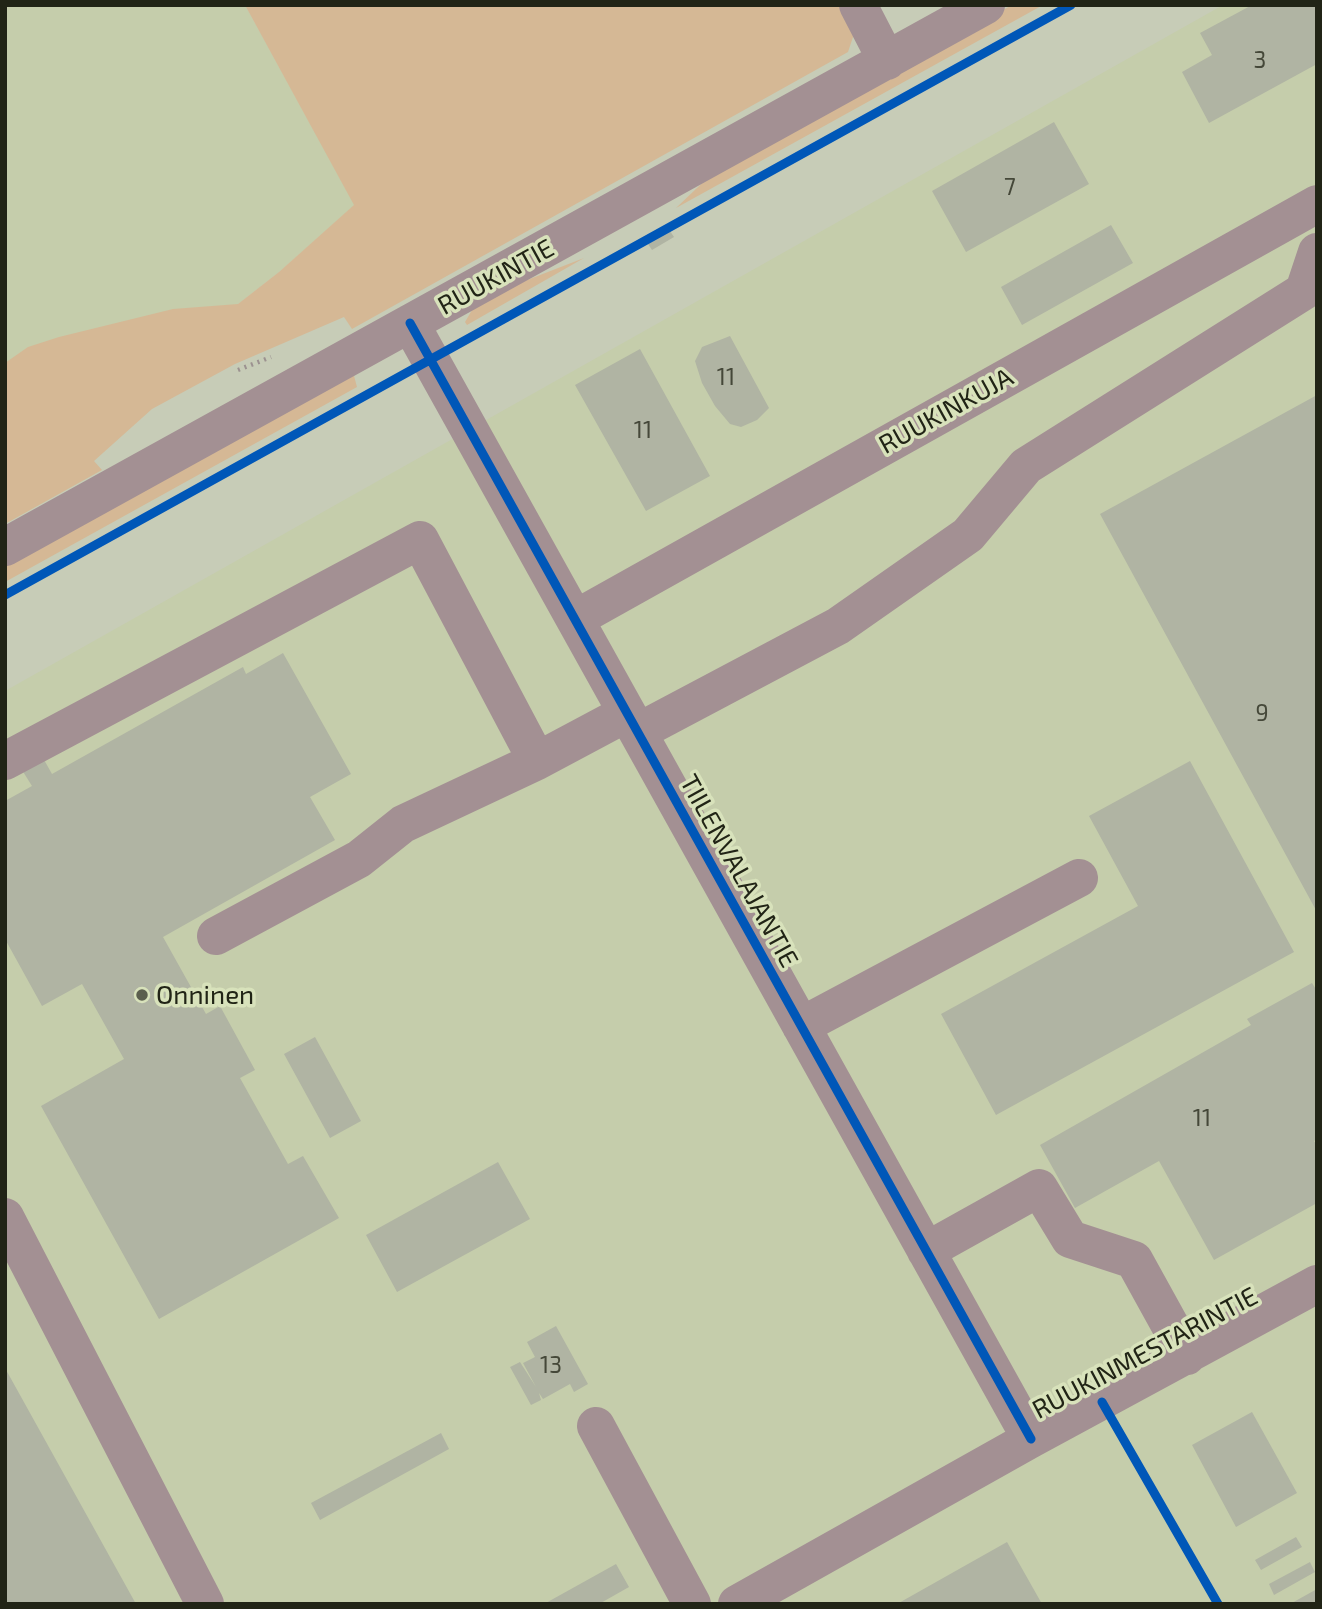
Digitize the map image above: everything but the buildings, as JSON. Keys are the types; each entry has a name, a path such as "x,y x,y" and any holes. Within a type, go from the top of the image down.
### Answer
{"street":[{"path":"858,5 887,61"},
{"name":"RUUKINTIE","path":"5,547 986,5"},
{"name":"RUUKINKUJA","path":"575,619 1312,220"},
{"path":"216,936 359,859 403,824 537,761 632,723 838,626 968,536 1026,466 1304,291 1317,252"},
{"name":"TIILENVALAJANTIE","path":"410,323 1031,1439"},
{"path":"5,761 420,540 537,761"},
{"path":"801,1026 1079,878"},
{"path":"926,1251 1039,1188 1070,1239 1134,1260 1187,1356"},
{"path":"6,1222 205,1604"},
{"name":"RUUKINMESTARINTIE","path":"737,1604 1031,1439 1187,1356 1312,1298"},
{"path":"596,1426 692,1604"}],"shaded area":[{"path":"5,5 245,5 355,205 238,304 5,461"},
{"path":"245,5 842,5 854,34 848,52 352,329 344,317 235,364 152,409 94,461 102,470 5,524 5,363 28,347 59,337 173,309 238,304 279,272 354,205"},
{"path":"1012,5 1043,5 676,208 719,167"},
{"path":"1223,5 1317,5 1317,1604 5,1604 5,691"},
{"path":"584,258 467,325 465,322 475,305 504,289"},
{"path":"353,372 357,387 5,582 5,565"}],"cycle path":[{"path":"5,595 1071,5"},
{"path":"410,323 1031,1439"},
{"path":"1102,1402 1218,1604"}],"place":[{"name":"Onninen","path":"142,995"}]}
